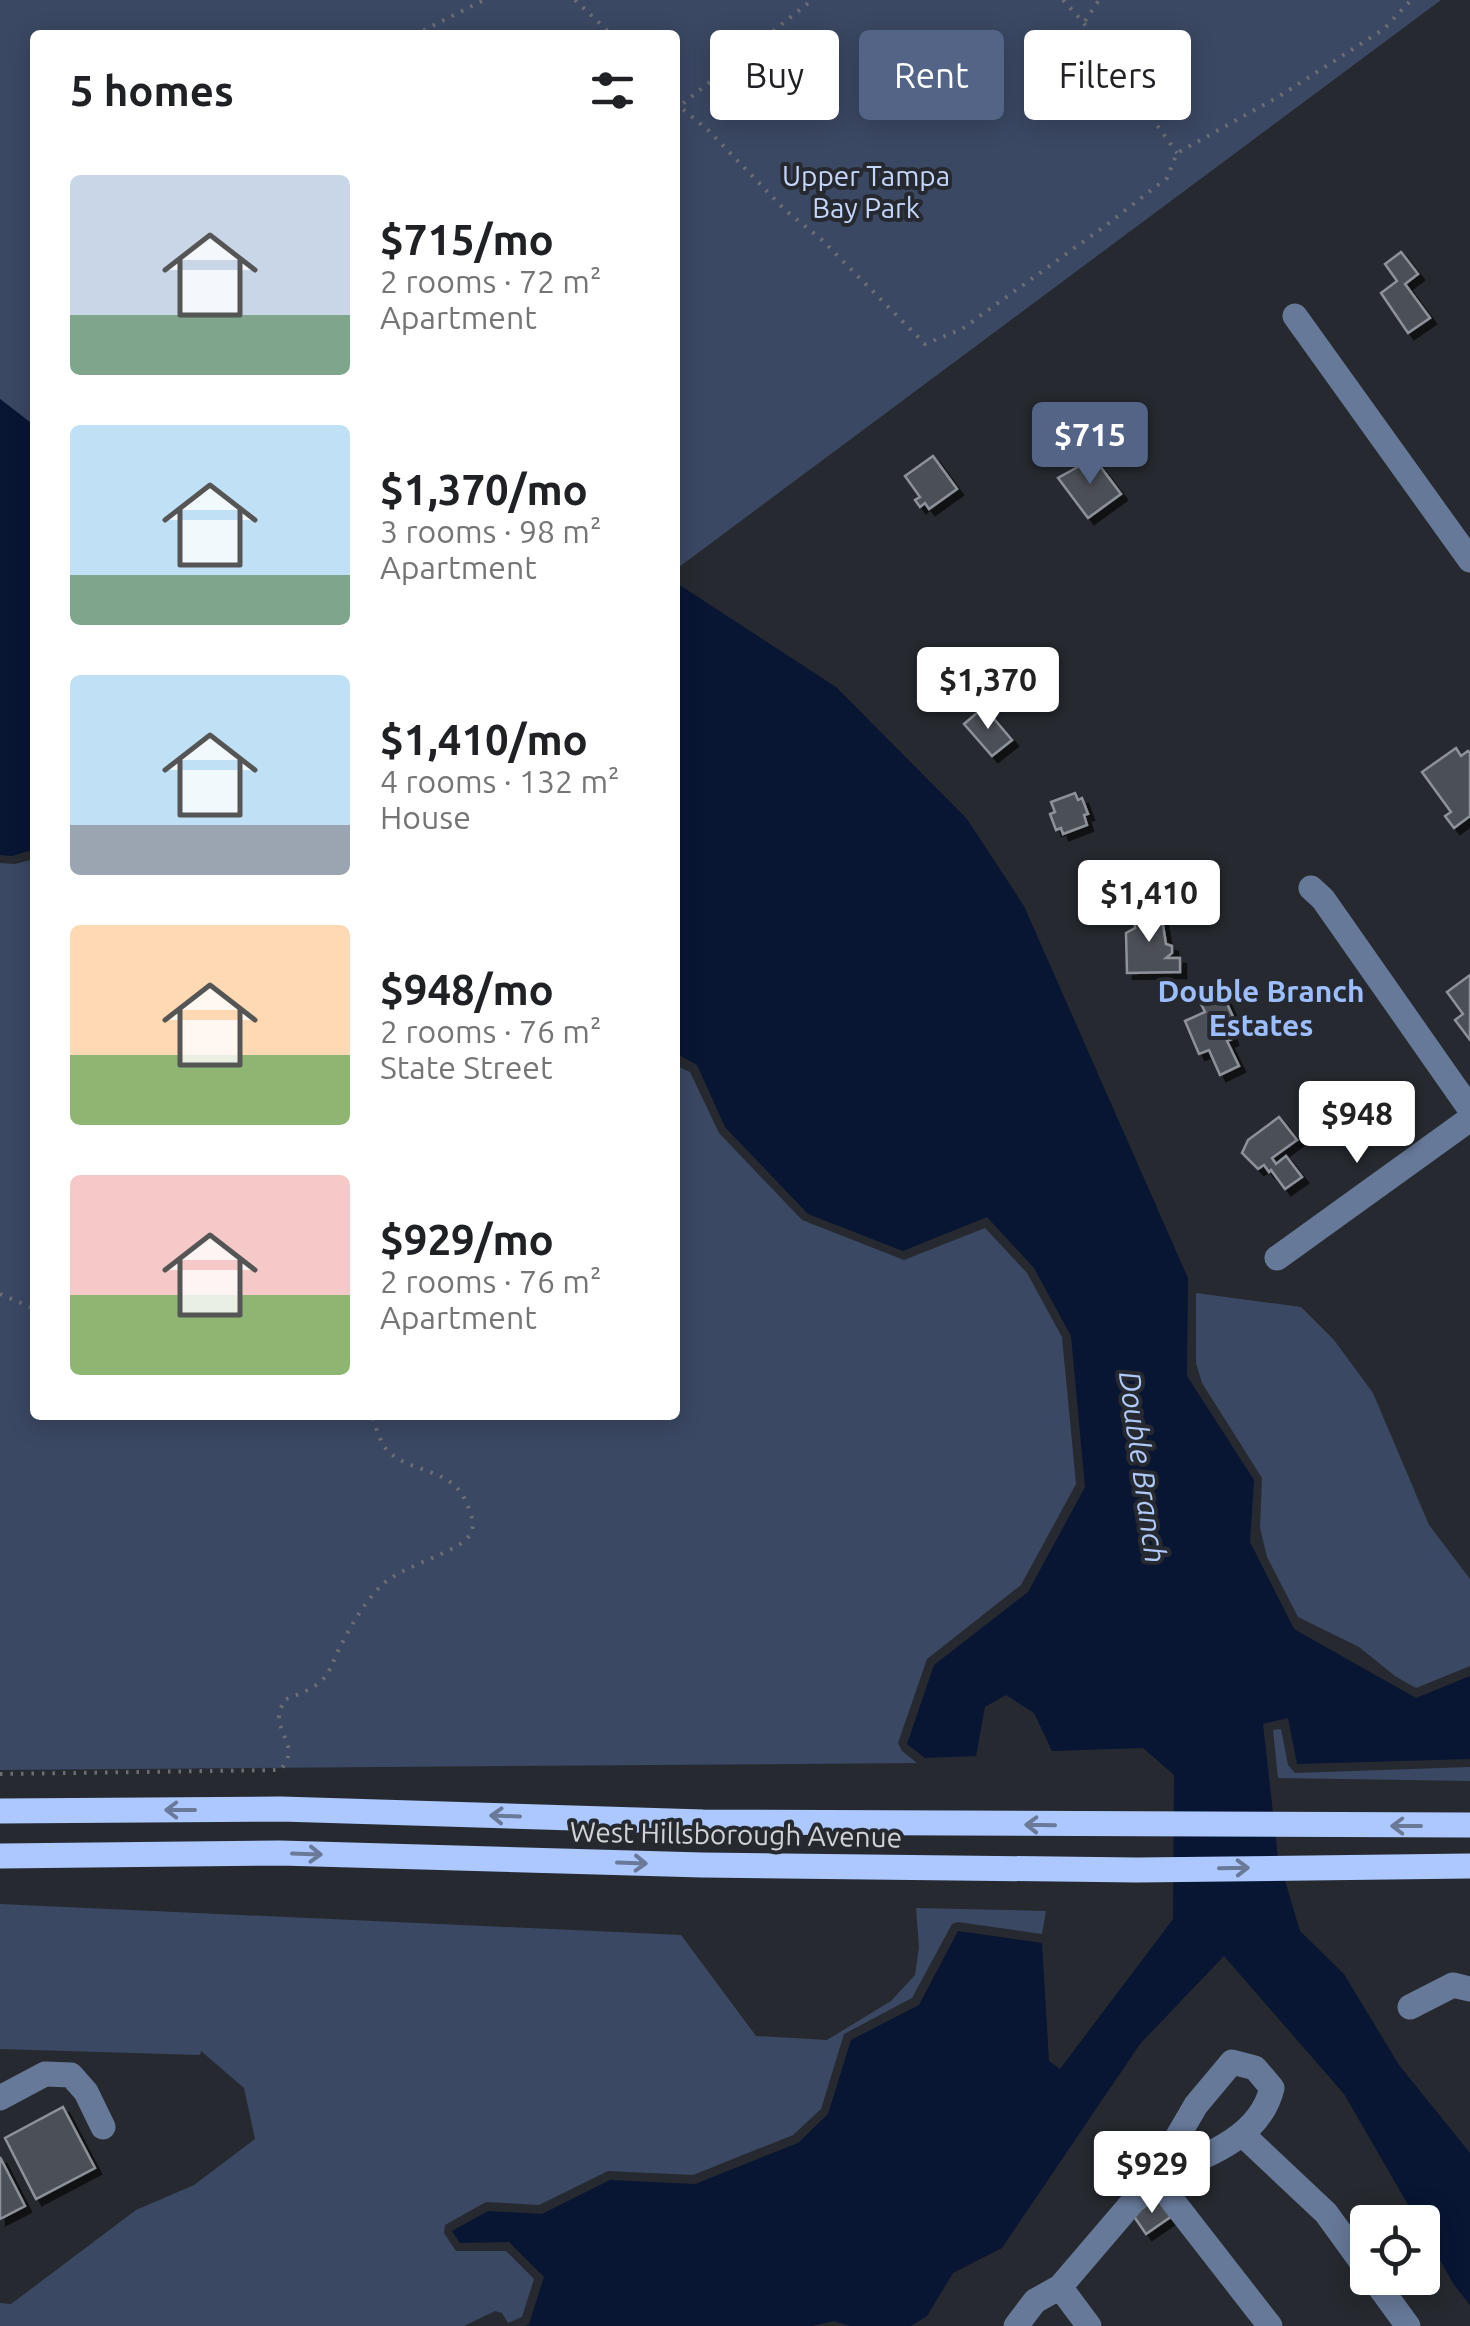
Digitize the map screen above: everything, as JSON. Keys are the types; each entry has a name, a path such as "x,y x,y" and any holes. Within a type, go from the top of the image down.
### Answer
{"main road":[{"name":"West Hillsborough Avenue","path":"0,1812 281,1810 703,1822 1470,1826"},
{"name":"West Hillsborough Avenue","path":"0,1856 280,1853 702,1865 1137,1870 1470,1866"}],"street":[{"path":"1295,316 1470,560"},
{"path":"1310,888 1323,900 1470,1109"},
{"path":"1277,1258 1470,1119"},
{"path":"1410,2007 1454,1985 1469,1989"},
{"path":"1016,2326 1035,2301 1060,2286 1154,2177 1196,2106 1232,2062 1255,2068 1272,2088 1267,2106 1253,2128 1198,2159 1154,2177"},
{"path":"0,2098 45,2074 72,2075 86,2092 103,2127"},
{"path":"1242,2134 1326,2213 1350,2246"},
{"path":"1154,2177 1270,2326"},
{"path":"1060,2286 1089,2326"},
{"path":"1385,2295 1408,2326"}],"path":[{"path":"424,30 484,0"},
{"path":"576,0 607,30"},
{"path":"680,104 812,0"},
{"path":"1063,0 1084,22 1176,153"},
{"path":"1084,22 1098,0"},
{"path":"680,110 708,130 784,210 821,239 925,344 962,329 1090,237 1167,178 1176,153 1278,97 1384,29 1411,0"},
{"path":"0,1294 30,1306"},
{"path":"0,1774 280,1770 287,1762 288,1748 279,1716 284,1700 318,1684 332,1670 337,1652 366,1602 383,1583 414,1564 462,1544 472,1532 472,1517 462,1490 393,1455 384,1447 374,1420"}],"green space":[{"name":"Upper Tampa Bay Park","path":"0,0 1441,0 680,566 680,30 30,30 30,422 0,399"},
{"path":"30,860 30,1420 680,1420 680,1067 690,1072 719,1133 802,1220 904,1260 985,1228 1027,1273 1062,1337 1076,1484 1021,1585 927,1659 898,1743 917,1763 0,1770 0,863"},
{"path":"1196,1293 1301,1307 1334,1340 1373,1393 1429,1525 1470,1579 1470,1666 1416,1688 1359,1647 1298,1617 1267,1557 1260,1528 1262,1478 1202,1383 1196,1363"},
{"path":"1281,1729 1288,1765 1295,1773 1470,1767 1470,1781 1278,1778 1273,1730"},
{"path":"0,1904 681,1935 756,2036 827,2040 891,2001 915,1975 919,1947 916,1908 1046,1911 1042,1934 952,1924 912,1998 844,2034 821,2109 793,2135 693,2175 608,2171 539,2205 486,2202 445,2225 444,2233 456,2251 506,2251 534,2279 522,2317 508,2323 502,2313 495,2311 464,2326 0,2326 0,2303 11,2304 136,2210 194,2185 255,2139 244,2088 201,2051 200,2055 0,2049"}],"water":[{"path":"0,399 30,422 30,851 0,855"},
{"name":"Double Branch","path":"680,585 836,687 967,819 1024,906 1188,1278 1187,1376 1254,1480 1250,1542 1294,1629 1416,1698 1470,1676 1470,1759 1297,1764 1288,1718 1263,1724 1278,1857 1300,1931 1344,1974 1399,2065 1470,2153 1470,2305 1440,2260 1440,2205 1408,2205 1344,2094 1224,1956 1140,2044 1002,2248 953,2273 927,2316 911,2326 850,2326 834,2321 812,2326 525,2326 529,2324 544,2277 509,2242 460,2243 452,2231 488,2211 542,2214 610,2180 695,2184 798,2143 828,2114 851,2040 919,2005 958,1931 1042,1943 1049,2061 1060,2069 1173,1919 1174,1775 1143,1748 1052,1751 1034,1713 1006,1695 985,1707 976,1756 925,1758 907,1744 934,1665 1028,1592 1085,1487 1071,1336 1034,1268 987,1217 903,1251 808,1214 725,1127 697,1065 680,1056"}],"building":[{"path":"1401,252 1418,274 1405,284 1430,318 1408,333 1381,293 1397,281 1385,264"},
{"path":"933,456 957,489 929,509 925,503 920,507 915,500 920,497 905,476"},
{"path":"1094,458 1121,494 1088,518 1058,478"},
{"path":"984,707 1012,740 992,756 964,724"},
{"path":"1456,748 1461,756 1470,753 1470,816 1454,828 1445,816 1451,812 1422,772"},
{"path":"1075,793 1078,800 1082,798 1088,814 1084,815 1087,825 1063,834 1061,828 1056,830 1050,814 1055,812 1051,802"},
{"path":"1134,907 1162,909 1159,925 1163,925 1166,944 1172,946 1172,953 1166,958 1180,958 1180,972 1127,973 1126,933 1135,928"},
{"path":"1470,975 1470,1040 1455,1020 1463,1014 1447,992"},
{"path":"1224,997 1234,1019 1227,1022 1232,1039 1227,1041 1239,1066 1220,1075 1209,1050 1199,1054 1185,1021 1205,1012 1201,1004"},
{"path":"1279,1117 1297,1140 1272,1158 1276,1164 1286,1156 1302,1177 1285,1189 1271,1170 1264,1165 1258,1169 1242,1153 1248,1140"},
{"path":"63,2107 95,2168 36,2199 5,2138"},
{"path":"0,2157 25,2206 0,2219"},
{"path":"1158,2197 1172,2216 1146,2234 1133,2215"}],"district":[{"name":"Double Branch Estates","path":"1261,1008"}]}
